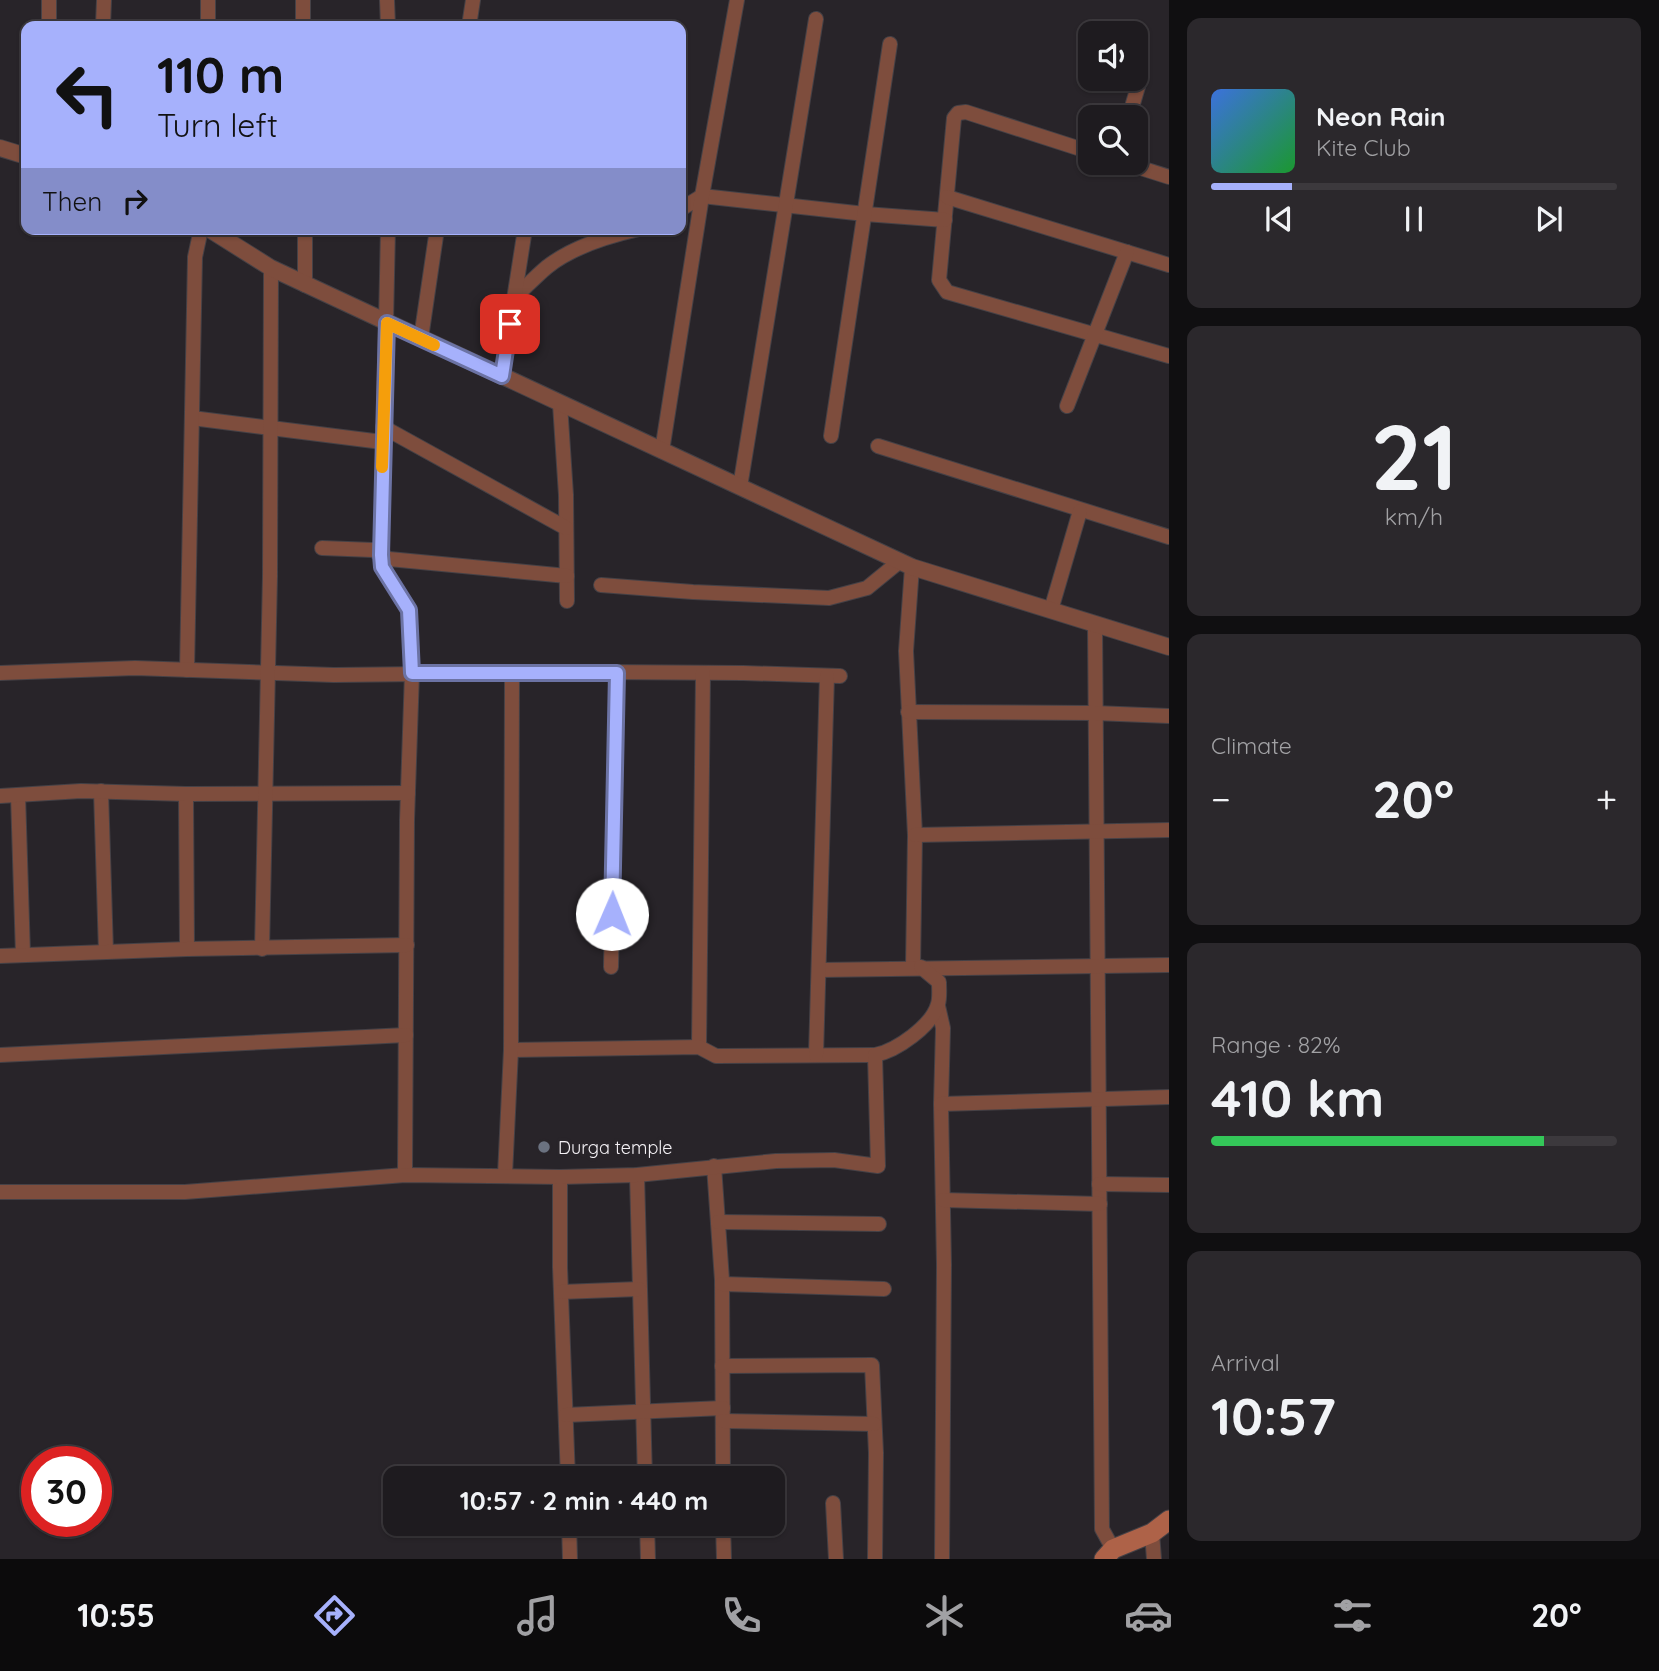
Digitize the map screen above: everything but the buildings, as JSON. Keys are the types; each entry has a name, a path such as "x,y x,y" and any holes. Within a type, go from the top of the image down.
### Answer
{"main road":[{"path":"1108,1554 1152,1533 1169,1521"}],"street":[{"path":"49,0 49,21"},
{"path":"103,21 104,0"},
{"path":"208,0 208,21"},
{"path":"303,0 303,21"},
{"path":"387,0 388,21"},
{"path":"470,21 473,0"},
{"path":"662,451 702,196 737,0"},
{"path":"740,487 816,19"},
{"path":"831,436 890,44"},
{"path":"1078,148 966,112 958,113 954,118 939,280 947,292 1169,356"},
{"path":"0,148 21,154"},
{"path":"1148,170 1169,177"},
{"path":"686,205 702,196 945,220"},
{"path":"947,197 1169,265"},
{"path":"187,670 195,257 200,235"},
{"path":"219,235 271,268 305,285 906,564 1169,647"},
{"path":"305,235 305,285"},
{"path":"388,235 381,555 382,567 409,610 412,673 408,793 405,1175"},
{"path":"421,338 437,235"},
{"path":"502,376 525,235"},
{"path":"514,298 547,267 561,258 617,235"},
{"path":"1067,406 1127,252"},
{"path":"262,949 269,672 271,268"},
{"path":"560,404 567,601"},
{"path":"192,418 270,429 382,435 566,528"},
{"path":"878,446 1169,537"},
{"path":"1051,610 1080,511"},
{"path":"322,548 373,550 389,559 567,576"},
{"path":"601,585 829,598 867,588 906,564"},
{"path":"906,564 906,651 915,835 917,968"},
{"path":"1094,624 1102,1528 1108,1554"},
{"path":"0,673 135,668 334,675 703,673 834,676 816,1055"},
{"path":"505,1175 511,1050 512,673"},
{"path":"611,967 617,673"},
{"path":"699,1047 703,673"},
{"path":"908,712 1169,716"},
{"path":"0,796 101,791 186,794 408,793"},
{"path":"101,791 106,952"},
{"path":"186,794 187,949"},
{"path":"18,795 23,955"},
{"path":"915,835 1169,830"},
{"path":"0,957 187,949 407,945"},
{"path":"819,970 1169,965"},
{"path":"917,968 939,982 938,1006 943,1028 942,1559"},
{"path":"511,1050 699,1047 716,1056 875,1055 885,1053 918,1034 938,1006"},
{"path":"0,1055 406,1035"},
{"path":"0,1192 185,1192 405,1175 637,1175 776,1161 834,1160 878,1166 875,1055"},
{"path":"941,1104 1169,1097"},
{"path":"714,1166 722,1284 723,1466"},
{"path":"637,1175 645,1466"},
{"path":"560,1177 568,1466"},
{"path":"1099,1184 1169,1185"},
{"path":"943,1200 1100,1204"},
{"path":"718,1222 879,1224"},
{"path":"722,1284 884,1289"},
{"path":"561,1292 639,1289"},
{"path":"722,1366 872,1365 876,1453 874,1559"},
{"path":"566,1415 643,1410 874,1424"},
{"path":"833,1503 836,1559"},
{"path":"1152,1533 1154,1559"},
{"path":"569,1536 570,1559"},
{"path":"647,1536 648,1559"},
{"path":"723,1536 723,1559"}],"slow traffic":[{"path":"382,467 387,323 434,345"}],"place":[{"name":"Durga temple","path":"544,1147"}],"route":[{"path":"510,324 502,376 387,323 382,567 409,610 412,673 617,673 612,914"}]}
